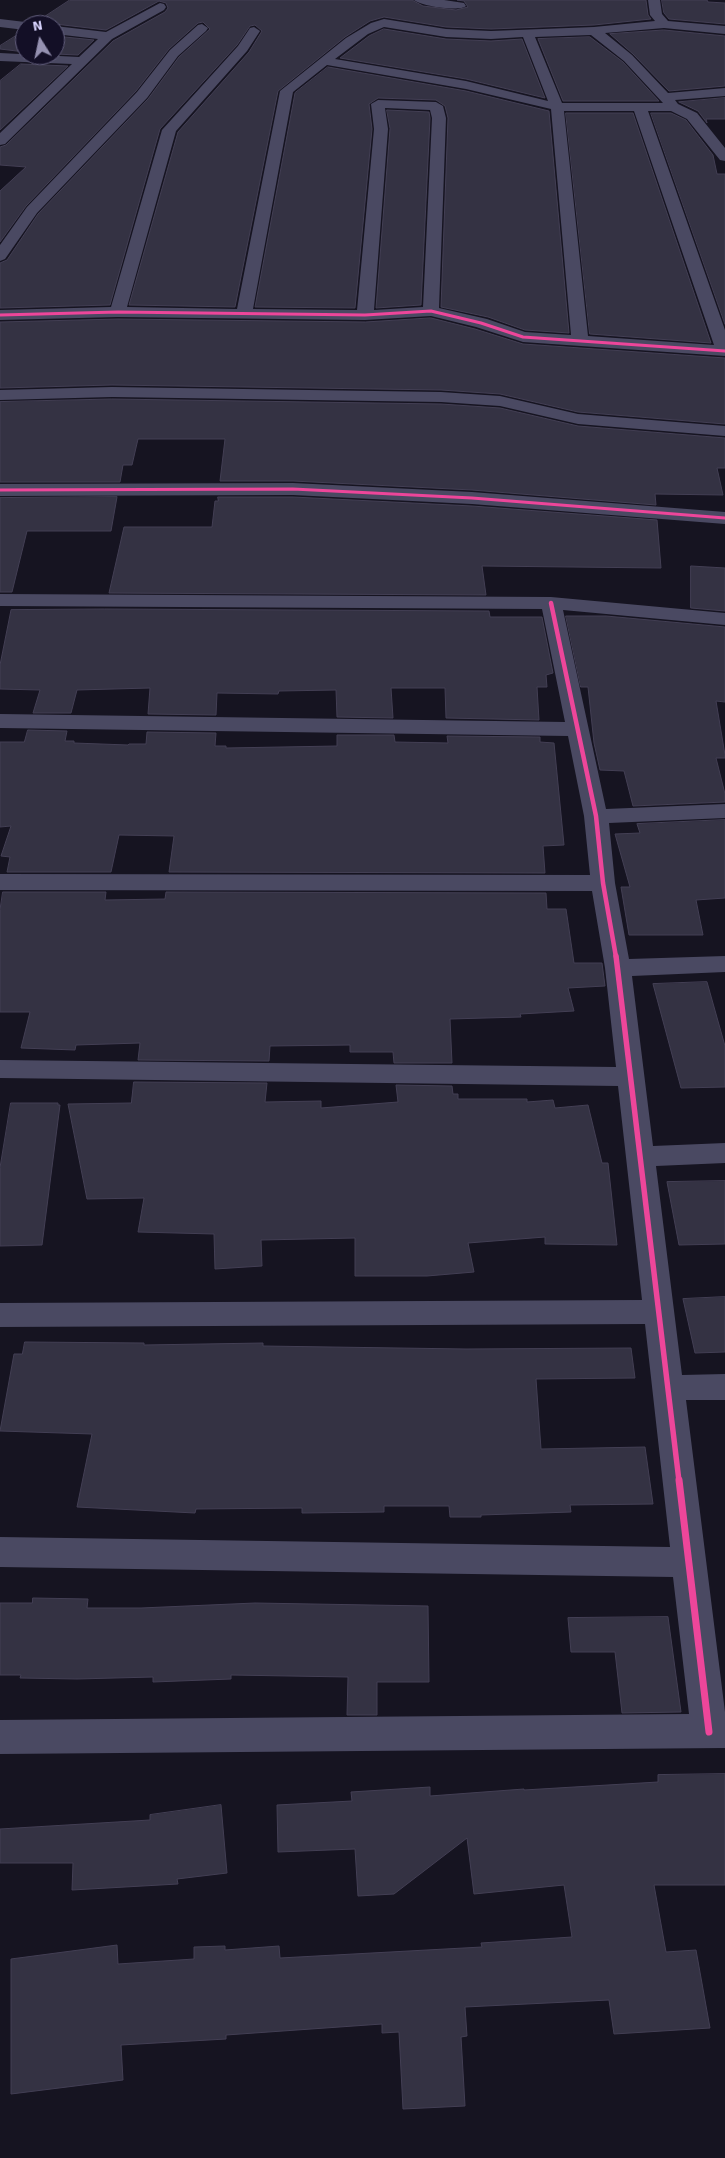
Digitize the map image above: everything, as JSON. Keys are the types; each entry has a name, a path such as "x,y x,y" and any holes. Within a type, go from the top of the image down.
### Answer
{"street":[{"path":"420,0 460,6"},
{"path":"654,0 656,15 664,24"},
{"path":"0,141 108,36 160,7"},
{"path":"0,23 15,25"},
{"path":"244,313 287,91 348,42 378,23 446,33 528,34 664,24 725,30"},
{"path":"0,256 32,210 142,95 174,53 202,28"},
{"path":"594,30 628,58 669,102 692,116 725,157"},
{"path":"65,31 108,36"},
{"path":"118,312 169,130 243,48 254,31"},
{"path":"528,34 556,107 580,340"},
{"path":"0,56 82,61"},
{"path":"326,61 466,84 556,107 640,108 725,92"},
{"path":"365,315 380,129 378,104 436,106 440,118 431,312"},
{"path":"0,315 118,312 365,315 431,312 481,323 523,337 725,351 640,108"},
{"path":"0,395 112,392 441,397 500,400 578,419 725,431"},
{"path":"0,490 293,489 472,498 725,518"},
{"path":"0,600 551,603 725,619"},
{"path":"0,1737 717,1732 689,1562 618,968 603,883 596,816 551,603"},
{"path":"0,721 578,729"},
{"path":"596,816 725,811"},
{"path":"0,882 603,883"},
{"path":"618,968 725,964"},
{"path":"0,1069 630,1077"},
{"path":"640,1157 725,1153"},
{"path":"0,1315 659,1312"},
{"path":"668,1388 725,1387"},
{"path":"0,1552 689,1562"}],"building":[{"path":"70,0 412,0 423,6 456,10 468,7 464,1 457,0 646,0 648,15 651,19 594,25 491,29 446,27 384,17 370,21 345,37 278,91 235,307 129,305 178,132 249,52 262,31 255,25 250,26 237,45 160,129 110,305 0,308 0,263 7,260 38,214 148,99 179,57 210,29 203,22 198,23 169,49 136,91 26,206 0,242 0,191 26,167 0,165 0,147 6,145 113,41 165,12 168,8 166,3 159,1 106,30 65,25 65,15 47,15"},
{"path":"662,0 707,0 708,2 725,3 725,24 669,19 664,13"},
{"path":"384,29 446,39 491,41 522,39 545,98 466,79 340,58 369,36"},
{"path":"664,30 725,36 725,86 669,91 633,54 610,34"},
{"path":"15,36 15,51 0,49 0,46"},
{"path":"65,37 94,40 78,55 65,54"},
{"path":"590,37 623,62 659,101 563,101 538,39"},
{"path":"20,65 68,66 0,130 0,81"},
{"path":"328,67 466,91 549,111 569,333 525,330 488,317 441,307 448,118 445,106 436,100 378,98 369,104 372,129 355,308 255,307 295,93"},
{"path":"725,98 725,119 706,119 707,123 698,111 679,102"},
{"path":"387,110 429,112 421,305 376,308 390,129"},
{"path":"566,113 633,113 711,343 590,334"},
{"path":"651,113 671,113 686,120 713,155 717,174 725,174 725,324"},
{"path":"431,318 523,344 725,358 725,424 578,412 500,394 441,390 112,385 0,388 0,322 118,319 365,322"},
{"path":"112,399 441,404 500,408 578,426 725,438 725,468 717,468 723,495 655,494 656,505 472,490 293,481 220,481 225,439 138,439 132,465 123,465 120,482 0,482 0,402"},
{"path":"117,497 111,531 27,531 12,592 0,592 0,498"},
{"path":"218,497 293,497 472,506 657,520 661,568 482,566 486,595 109,593 124,527 212,527 215,501 218,501"},
{"path":"691,566 725,568 725,611 691,608"},
{"path":"11,610 489,611 490,617 542,617 553,673 546,675 547,687 537,687 539,720 446,718 445,688 391,688 393,718 337,717 336,690 279,691 278,694 217,693 216,715 148,714 150,688 77,690 71,713 33,713 40,690 0,689 0,665"},
{"path":"566,616 606,616 725,627 725,702 716,701 725,758 716,758 725,794 725,802 633,806 624,771 600,770 594,743 588,687 581,687"},
{"path":"28,730 67,731 65,741 74,741 74,743 128,745 146,744 147,732 216,733 215,746 226,746 226,748 337,746 337,735 394,735 395,742 448,743 447,736 540,737 540,742 554,743 564,845 543,846 545,873 169,872 174,836 119,835 111,872 7,872 10,857 1,856 11,826 0,827 0,742 24,742"},
{"path":"725,820 725,898 696,900 703,935 629,935 621,887 630,887 615,834 640,833 637,824"},
{"path":"3,892 106,892 105,900 165,899 166,892 546,893 547,909 566,909 574,963 602,963 605,986 568,988 574,1011 520,1014 521,1017 450,1019 452,1063 394,1063 393,1052 350,1052 350,1045 270,1046 269,1061 138,1060 140,1043 76,1045 75,1050 21,1048 30,1012 0,1012 0,910"},
{"path":"707,982 725,1046 725,1087 681,1088 653,984"},
{"path":"134,1082 267,1083 265,1102 321,1101 321,1108 398,1102 396,1085 452,1086 453,1094 458,1094 458,1099 527,1099 527,1102 553,1100 555,1108 588,1105 602,1163 608,1163 617,1245 545,1244 545,1237 468,1243 474,1272 427,1276 355,1276 355,1238 261,1240 262,1266 215,1269 214,1234 138,1232 144,1198 87,1199 68,1104 131,1103"},
{"path":"11,1103 58,1103 60,1105 42,1245 0,1246 0,1168"},
{"path":"725,1181 725,1244 679,1245 667,1182"},
{"path":"725,1297 725,1352 695,1353 683,1299"},
{"path":"25,1342 144,1343 144,1345 263,1343 263,1346 466,1349 631,1348 635,1378 536,1379 541,1449 645,1447 653,1504 570,1505 571,1512 481,1515 481,1517 450,1517 449,1506 384,1506 384,1512 302,1513 302,1508 196,1509 195,1513 77,1507 92,1434 0,1431 14,1354 22,1354"},
{"path":"33,1598 88,1599 87,1608 141,1608 255,1603 428,1606 429,1682 377,1682 377,1715 347,1715 348,1677 231,1675 231,1679 153,1682 153,1677 77,1679 20,1678 21,1675 0,1675 0,1603 32,1603"},
{"path":"668,1617 681,1712 622,1713 615,1652 571,1652 568,1618"},
{"path":"725,1774 725,1885 654,1885 666,1952 696,1950 710,2028 614,2034 609,2000 465,2007 467,2036 461,2037 465,2106 403,2109 399,2032 382,2033 382,2024 226,2035 226,2039 121,2045 123,2080 11,2094 11,1959 117,1945 118,1964 194,1959 194,1947 225,1946 225,1950 279,1946 280,1958 482,1947 481,1943 572,1937 564,1885 474,1894 467,1838 394,1894 358,1896 355,1849 278,1852 277,1805 352,1801 351,1792 430,1787 430,1796 658,1782 658,1775"},
{"path":"221,1805 227,1873 177,1879 178,1884 72,1890 73,1863 0,1863 0,1829 150,1820 150,1815"}],"cycle path":[{"path":"0,315 118,312 365,315 431,311 481,323 523,337 725,351"},
{"path":"0,490 293,489 472,498 725,518"},
{"path":"551,603 596,816 603,883 618,968 709,1732"}]}
